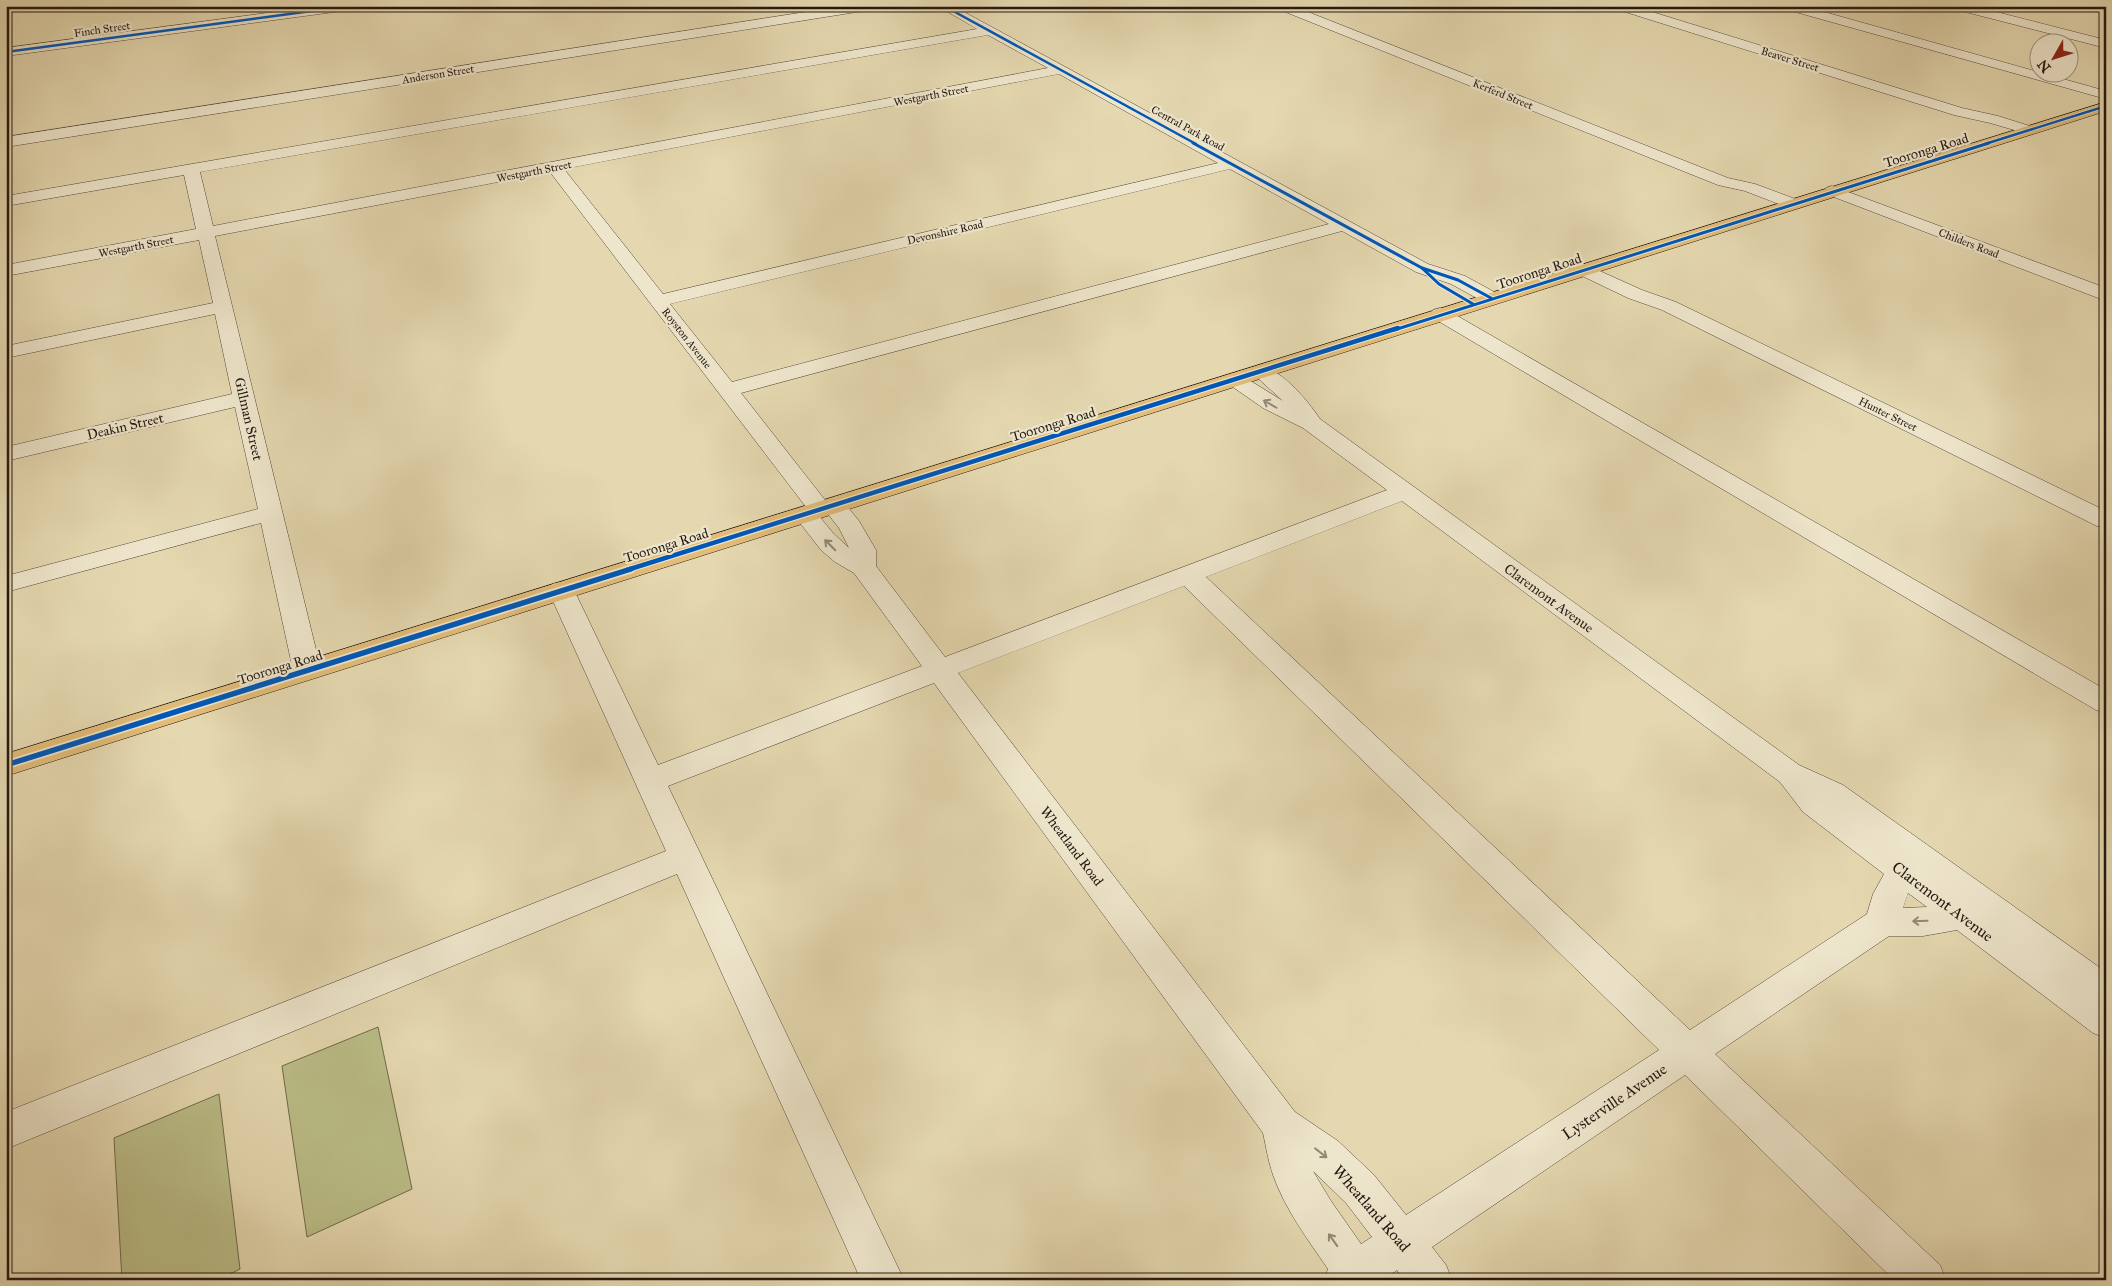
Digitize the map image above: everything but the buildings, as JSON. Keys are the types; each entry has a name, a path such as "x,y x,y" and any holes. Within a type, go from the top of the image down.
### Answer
{"main road":[{"name":"Tooronga Road","path":"6,765 1590,266 2106,106"}],"street":[{"name":"Finch Street","path":"6,52 349,6"},
{"name":"Anderson Street","path":"6,142 869,6"},
{"name":"Central Park Road","path":"944,6 1422,268 1436,282 1482,301"},
{"name":"Kerferd Street","path":"1282,6 1724,182 1738,191 1785,206"},
{"name":"Beaver Street","path":"1620,6 1959,112 1982,122 2023,132"},
{"path":"1789,6 2106,95"},
{"path":"1958,6 2106,44"},
{"path":"6,201 989,31"},
{"name":"Westgarth Street","path":"6,271 1061,70"},
{"name":"Devonshire Road","path":"658,301 1232,164"},
{"name":"Royston Avenue","path":"554,167 819,509"},
{"name":"Gillman Street","path":"191,168 307,670"},
{"name":"Childers Road","path":"1832,191 2106,295"},
{"path":"727,390 1344,225"},
{"name":"Hunter Street","path":"1590,266 1635,294 1669,306 2106,522"},
{"path":"6,352 223,307"},
{"path":"1440,314 2106,703"},
{"name":"Claremont Avenue","path":"1260,371 1285,390 1311,423"},
{"name":"Claremont Avenue","path":"1234,379 1273,406 1311,423 1788,773 1814,804 1914,866 1972,908 2106,992"},
{"name":"Deakin Street","path":"6,454 244,398"},
{"path":"649,781 1405,492"},
{"name":"Wheatland Road","path":"819,509 822,536 842,557 863,567 1281,1125 1324,1154 1360,1189 1431,1280"},
{"path":"6,584 270,513"},
{"path":"1188,575 1925,1280"},
{"path":"561,590 883,1280"},
{"path":"6,1131 686,857"},
{"path":"1914,866 1888,896 1884,922 1923,922 1972,908"},
{"name":"Claremont Avenue","path":"1972,908 2106,1022"},
{"name":"Lysterville Avenue","path":"1354,1277 1402,1241 1884,922"},
{"name":"Wheatland Road","path":"1281,1125 1293,1174 1316,1216 1354,1277"}],"green space":[{"path":"378,1027 412,1189 307,1237 282,1066"},
{"path":"219,1094 240,1269 218,1280 122,1280 114,1138"}],"cycle path":[{"path":"6,52 349,6"},
{"path":"944,6 1422,268 1458,280 1491,298"},
{"path":"6,765 2106,106"},
{"path":"1422,268 1439,284 1473,304"}]}
